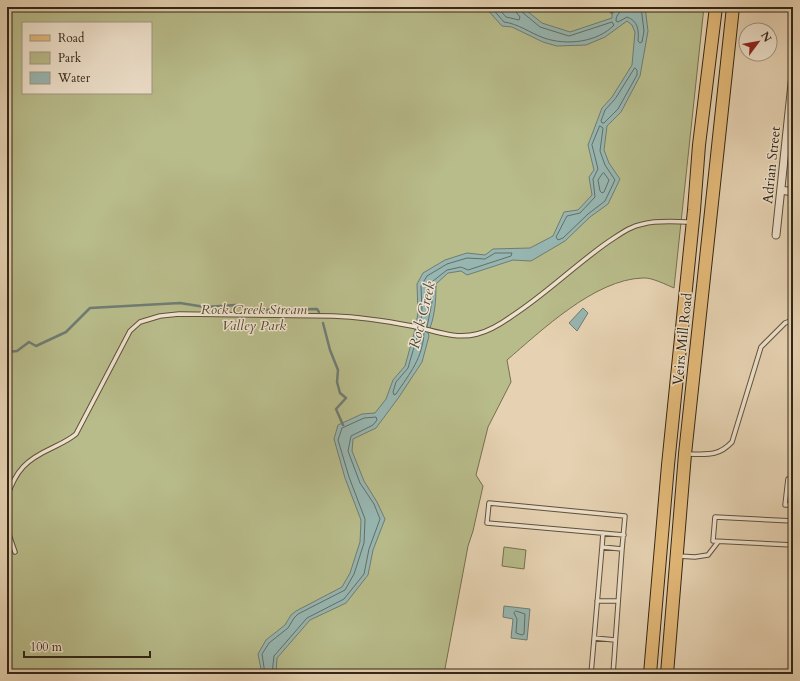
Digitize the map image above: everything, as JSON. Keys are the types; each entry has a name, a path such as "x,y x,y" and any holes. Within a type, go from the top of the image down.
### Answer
{"main road":[{"path":"715,12 732,13"},
{"name":"Veirs Mill Road","path":"650,674 656,590 693,222 699,145 715,12"},
{"name":"Veirs Mill Road","path":"667,674 685,454 732,13"},
{"path":"694,210 711,211"},
{"path":"656,590 673,591"}],"street":[{"name":"Adrian Street","path":"776,235 793,74"},
{"path":"781,190 793,192"}],"lane":[{"path":"7,497 16,476 24,464 37,455 66,441 76,434 130,331 140,322 160,316 205,313 354,317 414,326 463,337 491,330 554,286 593,252 622,233 636,226 652,222 693,222"},
{"path":"685,454 712,455 726,449 732,442 761,346 785,323 793,320"},
{"path":"793,479 788,479 785,505 793,505"},
{"path":"613,674 615,640 624,534 625,516 489,503 487,523 624,534"},
{"path":"793,521 715,517 714,541 793,545"},
{"path":"7,530 15,552"},
{"path":"591,674 603,533"},
{"path":"676,556 695,557 708,555 718,542"},
{"path":"602,547 622,549"},
{"path":"598,601 618,602"},
{"path":"594,638 615,640"}],"green space":[{"name":"Rock Creek Stream Valley Park","path":"7,7 704,7 674,288 646,278 625,281 606,287 570,308 507,360 511,382 488,427 476,475 483,486 473,531 468,546 444,674 7,674"},
{"path":"504,547 526,550 524,569 502,566"}],"water":[{"name":"Rock Creek","path":"485,7 522,7 542,23 570,32 612,18 612,13 620,7 645,7 648,31 640,76 621,112 607,126 604,150 609,163 620,179 608,204 590,217 565,241 531,261 513,260 467,275 461,271 448,273 436,284 434,315 428,333 429,336 422,362 376,428 353,439 352,451 364,481 377,502 385,519 373,550 368,575 346,603 310,620 277,658 276,674 262,674 258,654 266,640 285,625 291,615 296,611 342,587 350,573 360,542 361,520 345,478 334,439 338,425 362,414 375,413 386,399 393,380 405,366 418,313 417,284 423,273 445,260 467,253 485,255 493,249 530,248 553,236 564,212 578,210 592,195 589,177 594,170 588,145 602,108 612,97 632,65 635,32 632,25 627,21 605,37 586,45 557,46 543,42 512,27 502,26"},
{"path":"583,308 588,313 577,331 569,323"},
{"path":"504,606 530,609 527,640 511,638 513,619 503,617"}],"waterway":[{"path":"606,7 612,13"},
{"path":"7,352 17,351 29,342 36,346 66,332 90,308 180,303 205,307 236,305 252,310 317,309 319,312"},
{"path":"323,323 330,350 338,370 337,382 340,393 346,398 336,409 343,425"}]}
